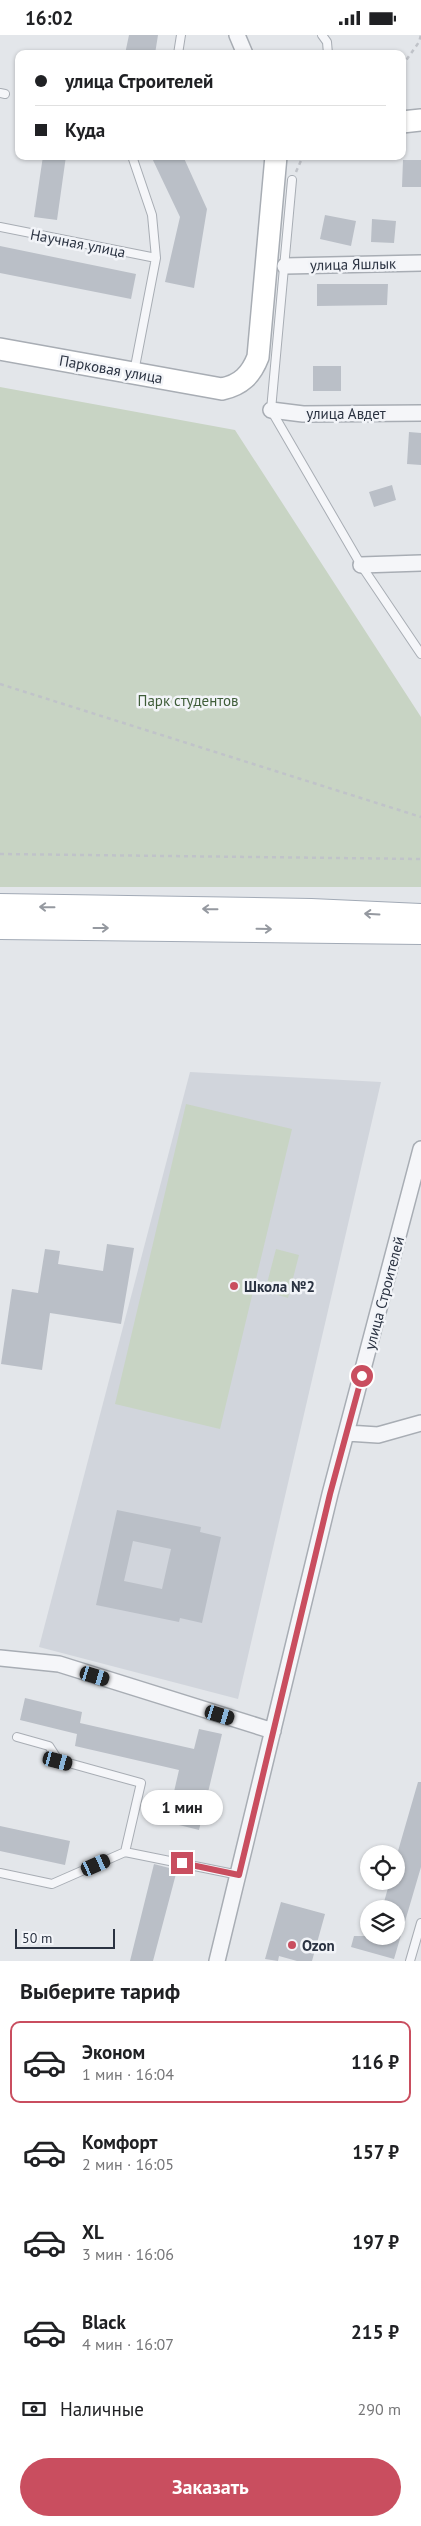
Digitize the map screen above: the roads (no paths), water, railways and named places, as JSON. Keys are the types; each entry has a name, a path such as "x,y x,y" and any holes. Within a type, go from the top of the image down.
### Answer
{"main road":[{"path":"0,906 310,911 421,916"},
{"path":"0,927 421,932"}],"street":[{"path":"237,35 243,50"},
{"path":"406,122 421,120"},
{"name":"Парковая улица","path":"0,349 222,389 231,387 248,376 258,357 276,160"},
{"name":"улица Яшлык","path":"285,265 421,263"},
{"name":"улица Авдет","path":"271,410 302,414 421,413"},
{"path":"361,565 421,563"},
{"path":"389,932 421,943"},
{"name":"улица Строителей","path":"217,1961 347,1433 421,1149"},
{"path":"347,1433 378,1435 421,1423"},
{"path":"0,1658 59,1665 273,1731"}],"lane":[{"path":"179,50 181,35"},
{"path":"322,35 327,42 328,50"},
{"path":"133,160 152,215 156,258 133,374"},
{"path":"292,180 271,410 361,565 421,654"},
{"name":"Научная улица","path":"0,227 156,258"},
{"path":"17,1737 48,1746 58,1761 141,1783 126,1852"},
{"path":"0,1873 52,1884 126,1852 239,1875"},
{"path":"410,1961 421,1923"}],"place":[{"name":"Школа №2","path":"234,1286"},
{"name":"Ozon","path":"292,1945"}],"park label":[{"name":"Парк студентов","path":"188,700"}]}
